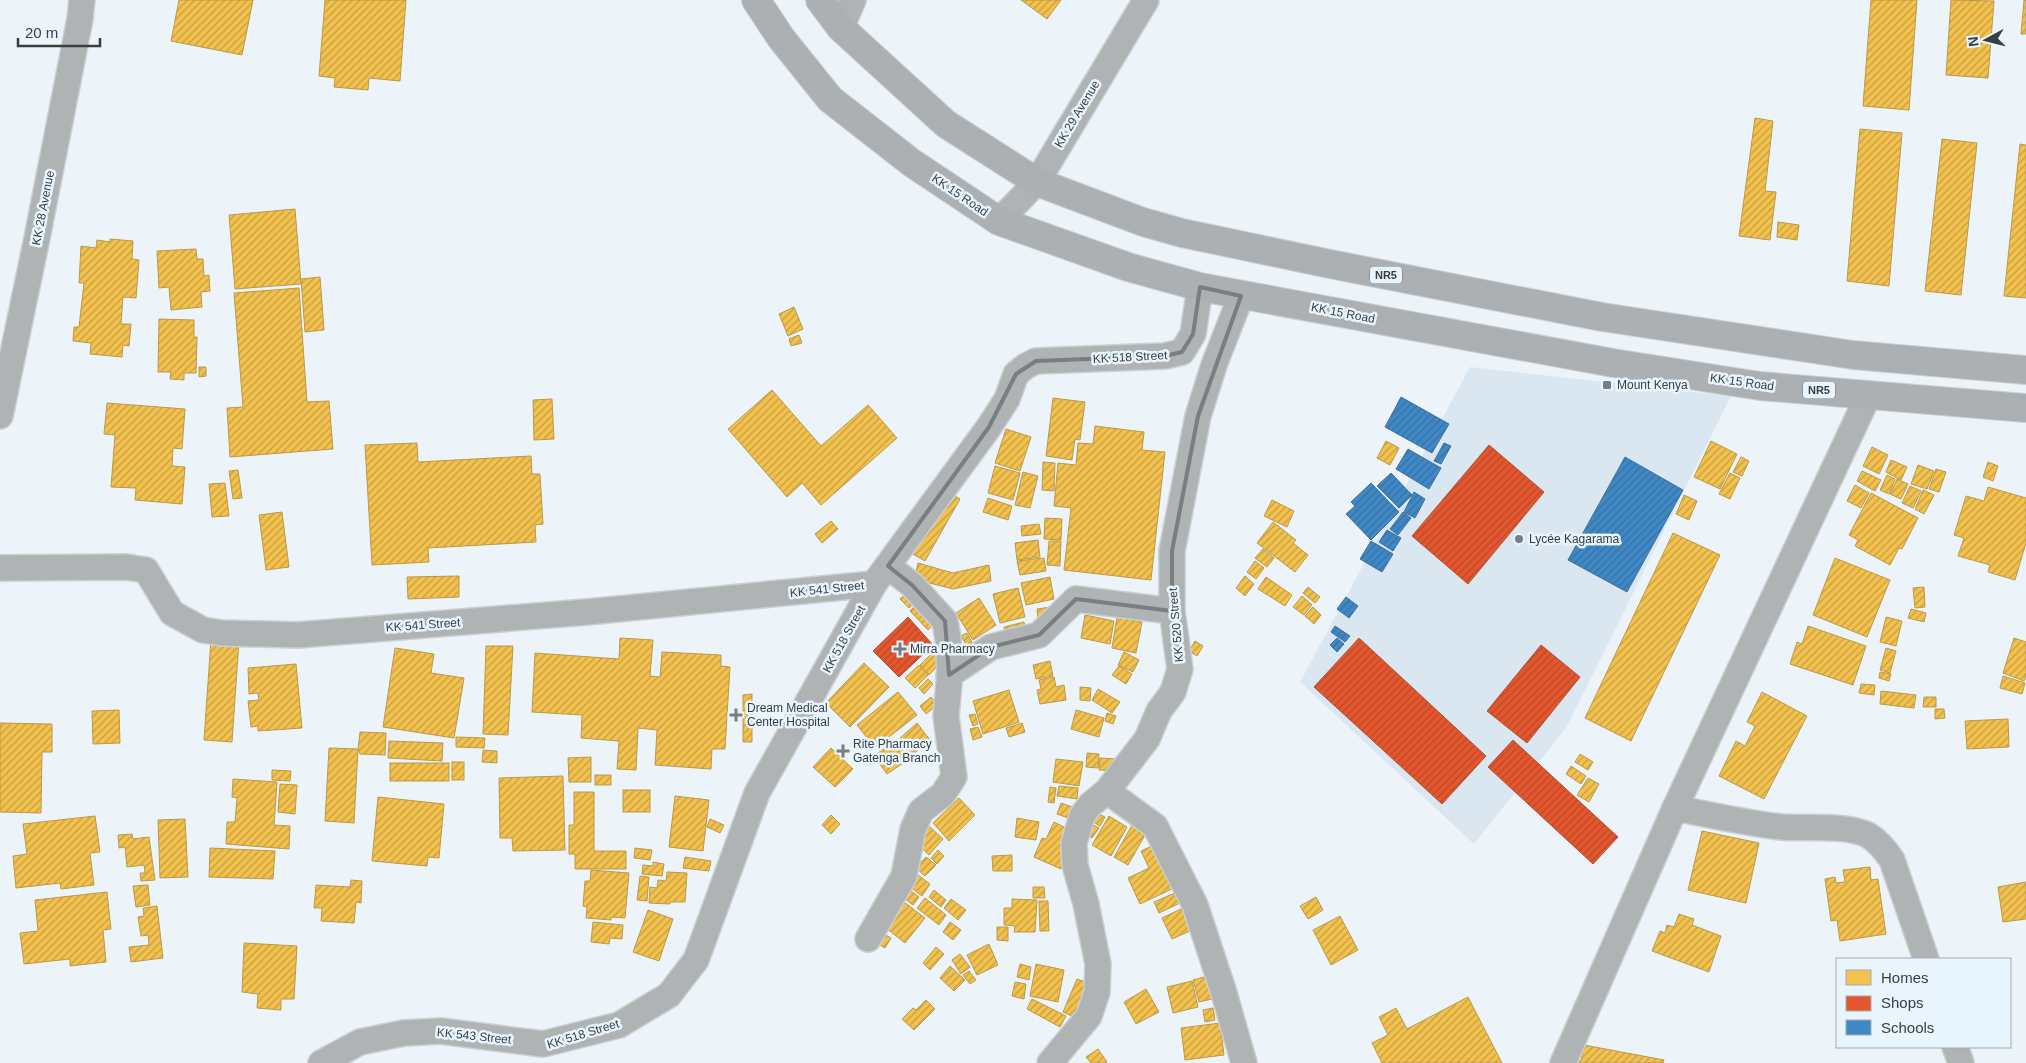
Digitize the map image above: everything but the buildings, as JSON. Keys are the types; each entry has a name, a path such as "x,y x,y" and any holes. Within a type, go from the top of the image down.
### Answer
{"highway":[{"name":"KK 15 Road","path":"756,0 781,38 830,99 912,163 999,221 1128,267 1200,287 1242,296 1613,363 1760,386 2026,408"},
{"name":"NR5","path":"820,0 841,28 946,124 1037,182 1143,222 1182,233 1602,318 1853,355 2026,370"}],"street":[{"name":"KK 28 Avenue","path":"0,416 45,200 82,0"},
{"path":"841,28 853,0"},
{"name":"KK 29 Avenue","path":"999,221 1037,182 1146,0"},
{"name":"KK 518 Street","path":"540,1053 619,1025 669,995 696,960 757,793 881,575 990,427 1007,399 1016,374 1036,361 1165,356 1182,352 1193,334 1200,287"},
{"name":"KK 520 Street","path":"1050,1063 1089,1016 1097,992 1098,964 1086,904 1075,865 1074,843 1082,816 1090,805 1106,791 1147,739 1159,711 1173,692 1180,670 1172,611 1172,551 1198,416 1214,365 1242,296"},
{"path":"1563,1063 1674,808 1869,394"},
{"name":"KK 541 Street","path":"0,568 126,567 146,570 172,613 203,630 241,634 298,635 547,615 881,575"},
{"path":"868,939 904,876 913,829 921,811 942,794 954,777 946,716 950,675 945,621 912,585 881,575"},
{"path":"950,675 991,647 1039,635 1076,600 1172,611"},
{"path":"1106,791 1155,826 1195,905 1224,993 1244,1063"},
{"path":"1674,808 1743,822 1782,827 1853,830 1869,836 1884,847 1892,860 1926,958"},
{"name":"KK 543 Street","path":"321,1063 360,1042 404,1033 441,1031 540,1053"},
{"path":"1955,1048 1961,1063"}],"highlighted area":[{"path":"1200,287 1241,296 1198,416 1172,551 1172,611 1076,599 1039,635 991,647 949,675 945,621 912,585 888,566 989,427 1016,374 1036,361 1165,356 1182,352 1193,334"}],"shaded area":[{"name":"Lycée Kagarama","path":"1470,367 1731,396 1566,728 1474,844 1300,682"}],"place":[{"name":"Mount Kenya","path":"1607,385"},
{"name":"Lycée Kagarama","path":"1519,539"},
{"name":"Mirra Pharmacy","path":"900,649"},
{"name":"Dream Medical Center Hospital","path":"736,715"},
{"name":"Rite Pharmacy Gatenga Branch","path":"843,751"}]}
